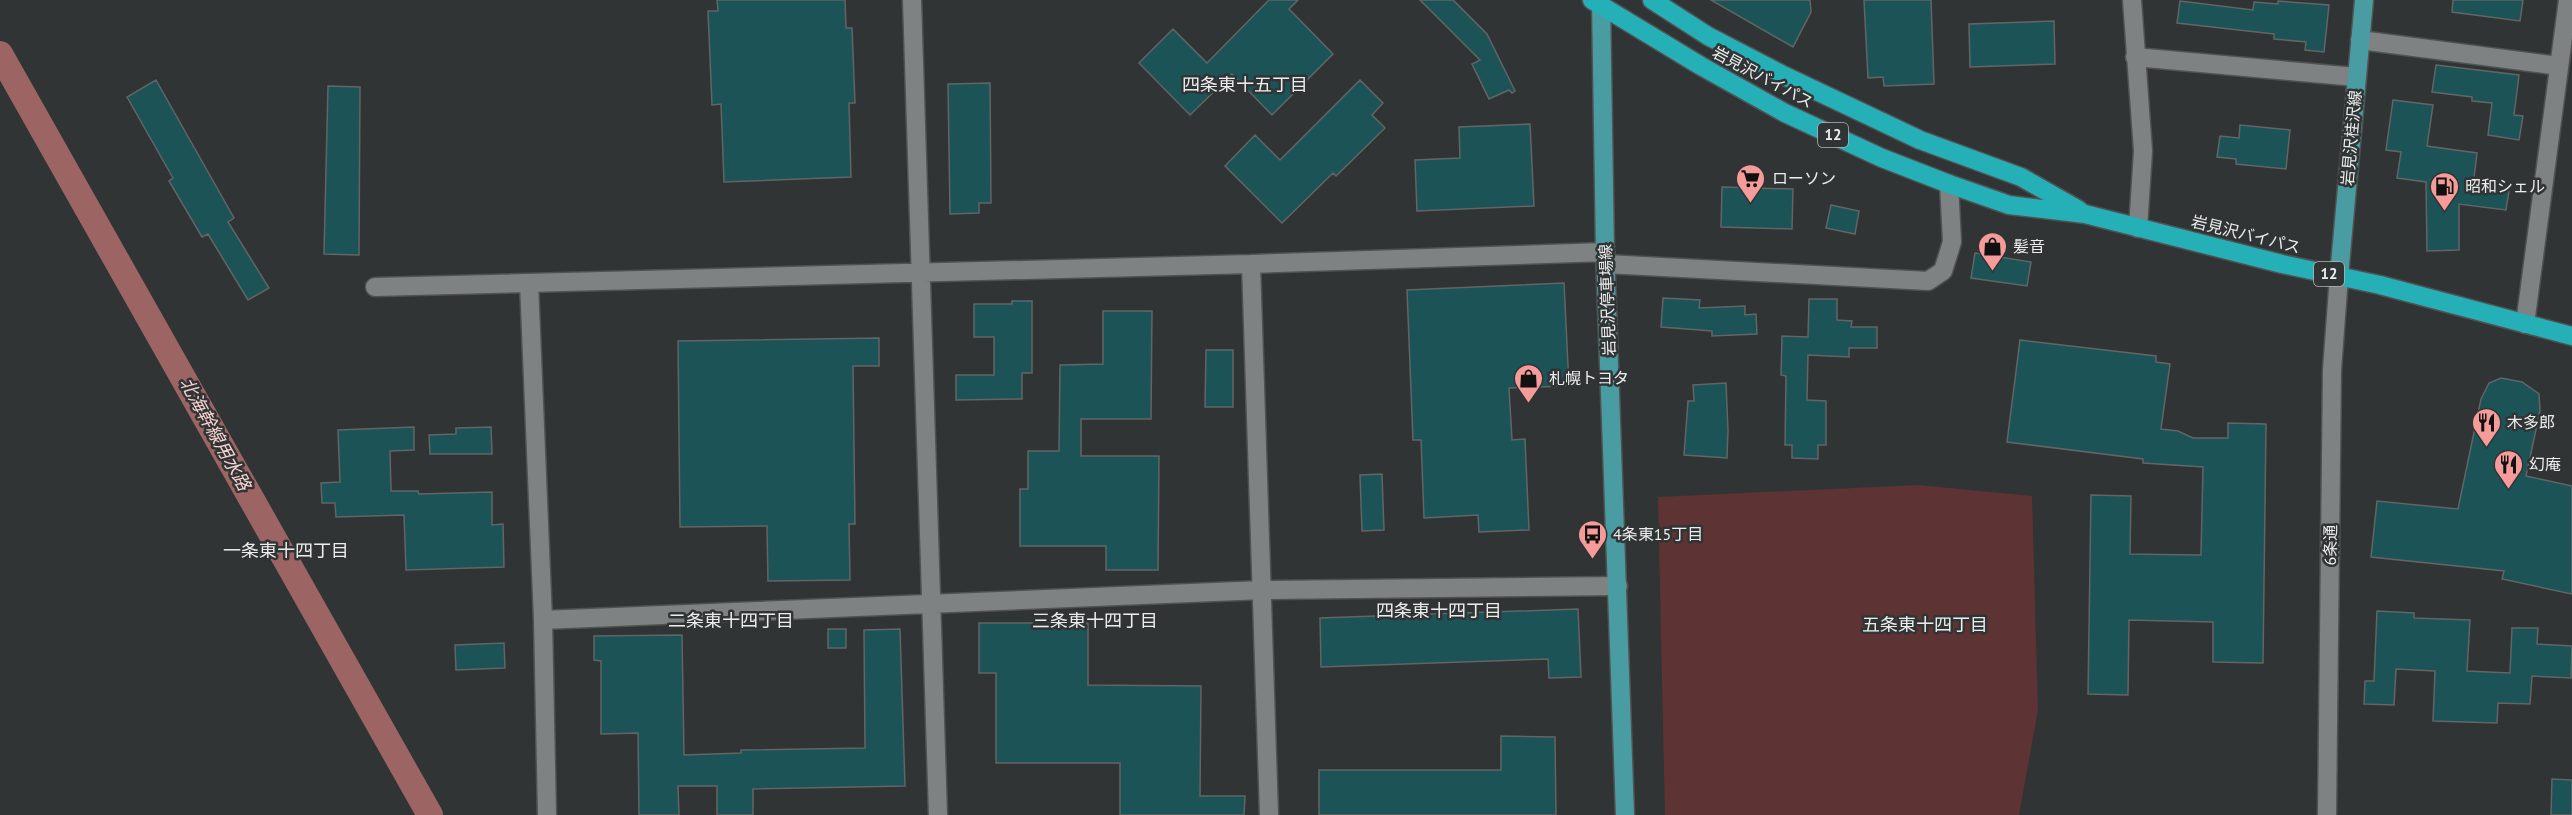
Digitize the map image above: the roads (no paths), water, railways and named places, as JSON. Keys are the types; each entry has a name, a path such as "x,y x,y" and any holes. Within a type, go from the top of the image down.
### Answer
{"highway":[{"name":"岩見沢バイパス","path":"1652,0 1708,36 1785,76 1920,140 2021,177 2085,214"},
{"name":"岩見沢バイパス","path":"1598,2 1701,66 1785,113 1882,158 2009,205 2085,214 2572,336"}],"main road":[{"name":"岩見沢桂沢線","path":"2338,276 2364,0"},
{"name":"岩見沢停車場線","path":"1598,2 1624,815"}],"street":[{"path":"912,0 938,815"},
{"path":"2132,0 2143,151 2138,228"},
{"path":"2525,324 2568,0"},
{"path":"2360,40 2559,66"},
{"path":"2135,57 2356,77"},
{"path":"375,287 1251,264 1605,258 1928,281 1943,271 1952,242 1949,184"},
{"path":"1251,264 1269,815"},
{"name":"6条通","path":"2327,815 2332,370 2338,276"},
{"path":"529,283 543,620 547,815"},
{"path":"543,620 1263,590 1618,586"}],"waterway":[{"name":"北海幹線用水路","path":"0,54 430,815"}],"place":[{"name":"ローソン","path":"1751,204"},
{"name":"昭和シェル","path":"2444,212"},
{"name":"髪音","path":"1992,272"},
{"name":"札幌トヨタ","path":"1528,404"},
{"name":"木多郎","path":"2486,448"},
{"name":"幻庵","path":"2508,490"},
{"name":"4条東15丁目","path":"1592,560"}],"district":[{"name":"四条東十五丁目","path":"1245,85"},
{"name":"一条東十四丁目","path":"286,551"},
{"name":"四条東十四丁目","path":"1439,611"},
{"name":"二条東十四丁目","path":"731,621"},
{"name":"三条東十四丁目","path":"1095,621"},
{"name":"五条東十四丁目","path":"1925,625"}]}
